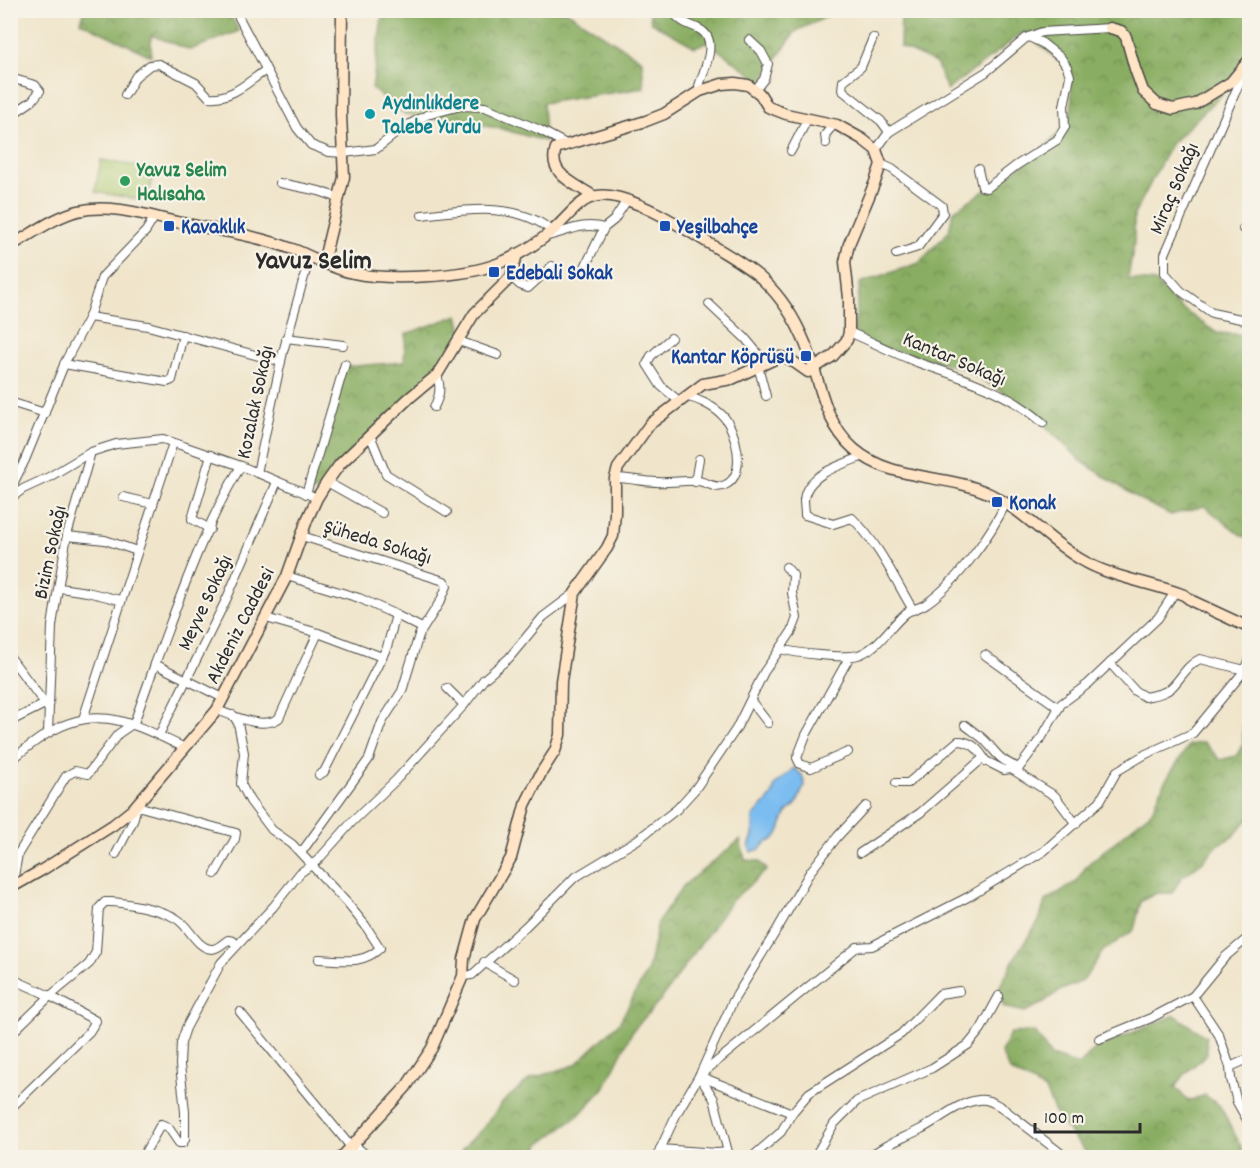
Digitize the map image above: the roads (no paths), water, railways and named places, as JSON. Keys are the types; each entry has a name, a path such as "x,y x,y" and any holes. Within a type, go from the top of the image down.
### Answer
{"street":[{"path":"235,10 297,128 311,145 329,152 344,153 376,149 404,127 427,115 461,106 485,107 540,130 561,146"},
{"path":"323,263 344,177 341,115 342,10"},
{"path":"672,10 685,25 700,29 707,35 710,45 699,86 700,91"},
{"path":"876,150 890,132 986,72 1029,37 1042,32 1110,28 1120,31 1126,37 1143,91 1157,104 1173,109 1195,104 1231,82 1249,60"},
{"path":"978,169 982,187 987,188 1017,165 1057,140 1065,127 1064,106 1070,76 1067,67 1061,58 1042,43 1029,37"},
{"path":"873,38 861,67 843,81 842,90 881,121 890,132"},
{"path":"749,40 768,64 764,79 754,90"},
{"name":"Miraç Sokağı","path":"1249,60 1165,254 1165,273 1181,291 1212,313 1250,321"},
{"path":"124,95 136,76 150,65 159,64 196,83 209,97 221,98 267,70"},
{"path":"10,78 35,85 40,91 32,101 10,116"},
{"path":"142,1158 160,1124 168,1127 179,1143 184,1142 185,1112 180,1065 183,1035 216,970 273,907 300,873 312,865 396,780 464,705 484,679 509,658 543,617 575,592 613,536 615,478 618,468 650,424 703,384 732,379 762,364 784,357 805,371 814,370 833,356 847,340 849,298 845,262 849,244 881,164 876,150 862,139 834,124 786,114 768,107 760,94 748,85 722,84 700,91 664,114 561,146 553,158 556,171 593,196"},
{"path":"791,151 808,118"},
{"path":"826,143 825,135 834,124"},
{"path":"881,164 892,169 942,206 943,213 918,247 896,254"},
{"path":"280,183 319,191 339,198"},
{"path":"11,247 64,216 89,210 112,209 275,243 339,269 368,276 443,275 487,268 517,254 548,234 576,206 593,196 608,195 627,200 683,228 763,279 781,301 798,329 829,418 843,438 864,456 896,471 972,487 1006,503 1072,554 1090,565 1180,593 1194,595 1250,621"},
{"path":"584,269 604,228 614,220 627,200"},
{"path":"422,215 486,209 510,212 542,222 548,234"},
{"path":"11,501 11,486 25,460 64,364 89,317 102,278 146,231 154,218"},
{"path":"548,234 591,224 604,228"},
{"path":"517,254 511,277 520,285 528,288 552,266"},
{"name":"Kozalak Sokağı","path":"257,473 286,338 310,256"},
{"name":"Akdeniz Caddesi","path":"11,888 113,825 136,806 186,748 217,710 266,618 287,576 317,498 327,482 340,464 437,375 474,314 511,277"},
{"path":"709,304 745,338 762,364 766,396"},
{"path":"89,317 148,326 281,362"},
{"name":"Kantar Sokağı","path":"849,332 920,363 957,375 1027,409 1042,423"},
{"path":"64,364 167,382 172,380 183,335"},
{"name":"Kozalak Sokağı","path":"286,338 343,345"},
{"path":"615,478 633,478 653,482 695,482 718,487 725,486 736,473 737,445 733,430 723,415 709,406 682,398 661,386 647,364 651,356 671,338"},
{"path":"459,341 498,355"},
{"path":"306,494 345,364"},
{"path":"434,406 440,397 437,375"},
{"path":"10,402 45,413"},
{"path":"370,435 386,474 447,512"},
{"path":"11,501 23,489 92,452 116,444 163,439 241,466 317,498"},
{"path":"83,719 173,443"},
{"name":"Bizim Sokağı","path":"48,733 47,706 52,626 67,536 92,452"},
{"path":"210,529 192,519 211,455"},
{"path":"864,456 837,466 811,483 804,498 805,515 833,524 852,518 866,531 912,610"},
{"path":"695,482 699,459"},
{"path":"11,888 18,854 66,776 75,771 87,774 118,734 134,723 184,587 229,486 241,466"},
{"name":"Meyve Sokağı","path":"159,735 227,598 277,482"},
{"path":"327,482 382,513"},
{"path":"123,497 153,504"},
{"path":"780,649 831,656 856,656 870,649 907,612 926,604 942,590 993,530 1006,503"},
{"path":"67,536 105,540 137,551"},
{"name":"Şüheda Sokağı","path":"302,536 444,581 447,588 422,628"},
{"path":"463,976 472,975 574,878 645,834 677,809 696,788 723,749 751,701 764,672 792,631 797,618 792,593 793,575 786,567"},
{"path":"287,576 359,598 422,628 402,691 382,722 369,759 301,853"},
{"path":"60,588 120,600"},
{"path":"341,1158 406,1088 432,1048 463,976 464,958 475,919 511,858 525,805 558,743 561,681 575,592"},
{"path":"1180,593 1250,628"},
{"path":"860,853 920,813 982,759 1004,770 1016,769 1042,737 1059,708 1158,618 1180,593"},
{"path":"319,775 324,772 382,657 396,615"},
{"path":"266,618 318,633 382,657"},
{"path":"217,710 262,723 272,723 279,718 318,633"},
{"path":"848,752 811,768 800,764 797,758 806,735 850,656"},
{"path":"985,656 1059,708"},
{"path":"10,657 47,706 15,718"},
{"path":"1110,663 1140,696 1144,697 1159,694 1171,688 1191,663 1200,659 1245,670"},
{"path":"699,1076 857,947 872,946 970,896 1044,851 1100,801 1117,771 1146,754 1193,733 1245,670 1250,659"},
{"path":"154,664 223,698"},
{"path":"447,688 464,705"},
{"path":"751,701 768,723"},
{"path":"233,715 238,723 244,753 241,784 250,801 272,830 312,865 365,925 380,948 372,956 362,960 320,959"},
{"path":"10,762 48,733 69,722 94,717 134,723 186,748"},
{"path":"965,725 982,738 1005,763 1055,796 1076,824"},
{"path":"896,783 908,783 958,741 966,741 980,750 986,762"},
{"path":"116,854 133,821 136,806 236,832 235,839 215,874"},
{"path":"656,1158 677,1113 699,1076 733,1001 810,872 838,836 866,806"},
{"path":"1250,895 1250,902"},
{"path":"10,1035 50,996 85,969 93,958 96,952 99,908 105,902 169,914 182,922 201,944 210,949 228,940 237,945"},
{"path":"1099,1039 1151,1018 1194,996 1226,957 1250,936"},
{"path":"484,962 515,980"},
{"path":"10,978 50,996 96,1022 89,1032 10,1109"},
{"path":"751,1158 782,1132 792,1113 809,1093 901,1034 940,994 960,992"},
{"path":"814,1158 834,1124 857,1101 932,1068 968,1046 981,1029 999,996"},
{"path":"1194,996 1219,1035 1230,1067 1230,1079 1237,1102 1250,1125"},
{"path":"240,1012 352,1145 370,1158"},
{"path":"1230,1067 1250,1058"},
{"path":"699,1076 792,1113"},
{"path":"660,1149 727,1155 714,1099 699,1076"},
{"path":"868,1158 885,1145 929,1125 963,1105 986,1100 1001,1107 1067,1158"}],"water":[{"path":"794,768 802,775 805,786 797,803 788,811 775,838 765,843 760,849 751,852 749,846 753,836 753,817 772,796 775,785"}],"place":[{"name":"Aydınlıkdere Talebe Yurdu","path":"370,114"},
{"name":"Yavuz Selim Halısaha","path":"125,181"},
{"name":"Kavaklık","path":"169,226"},
{"name":"Yeşilbahçe","path":"665,226"},
{"name":"Edebali Sokak","path":"494,272"},
{"name":"Kantar Köprüsü","path":"806,356"},
{"name":"Konak","path":"997,502"}],"district":[{"name":"Yavuz Selim","path":"314,259"}]}
